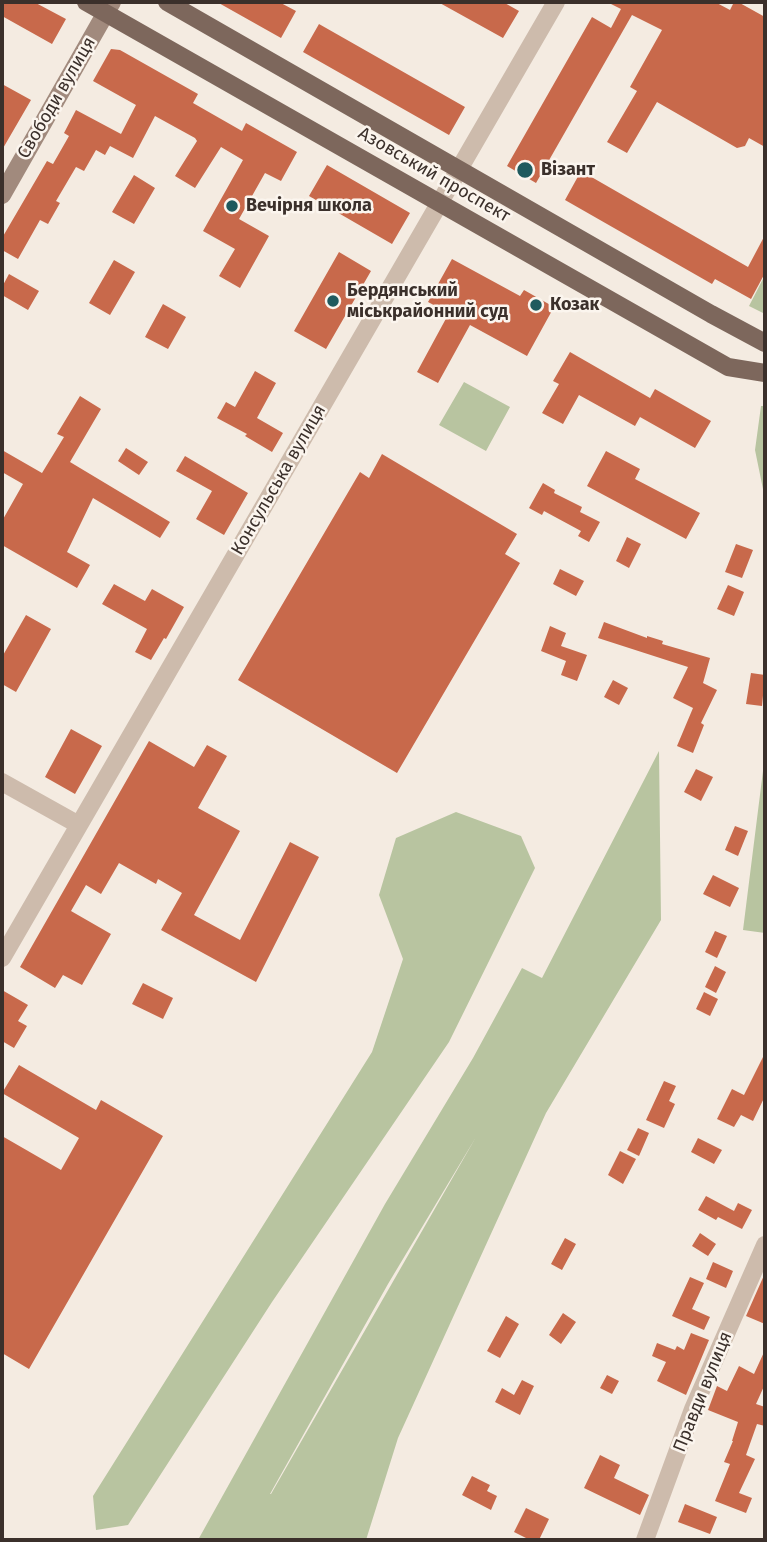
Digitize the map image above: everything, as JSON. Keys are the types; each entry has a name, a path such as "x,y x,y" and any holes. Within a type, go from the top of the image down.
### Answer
{"main road":[{"name":"Азовський проспект","path":"86,2 109,7 440,203 728,366 765,373"},
{"name":"Азовський проспект","path":"167,2 765,343"},
{"name":"Свободи вулиця","path":"2,195 109,7"}],"street":[{"name":"Консульська вулиця","path":"2,958 556,2"},
{"path":"2,782 79,825"},
{"name":"Правди вулиця","path":"645,1540 693,1409 765,1245"}],"green space":[{"path":"765,275 765,314 749,306"},
{"path":"464,382 510,407 486,451 439,425"},
{"path":"761,406 765,406 765,499 755,450"},
{"path":"659,751 661,920 546,1113 398,1438 366,1540 198,1540 385,1204 473,1058 522,968 542,978","holes":["476,1137 271,1494 388,1284"]},
{"path":"765,755 765,933 743,930"},
{"path":"456,812 521,836 535,868 449,1042 272,1302 128,1525 96,1530 93,1496 372,1052 403,959 379,895 396,838"}],"building":[{"path":"2,2 34,2 66,19 52,44 2,16"},
{"path":"217,2 279,2 296,11 281,38"},
{"path":"438,2 503,2 519,11 503,38"},
{"path":"607,2 715,2 730,10 734,2 738,2 765,17 765,147 749,138 745,146 737,148 657,102 627,153 607,142 637,91 630,87 662,30 632,15 536,183 507,166 592,17 611,28 621,9"},
{"path":"319,24 465,107 449,135 303,52"},
{"path":"111,49 120,50 198,94 193,103 242,131 246,123 297,152 281,181 265,173 239,219 269,236 240,288 219,276 235,249 203,231 243,160 221,147 195,188 175,176 197,141 155,116 133,158 110,146 105,155 96,150 84,171 76,167 56,201 60,203 48,224 40,220 18,259 2,250 2,238 47,161 53,164 69,136 64,133 76,110 121,134 136,105 93,81"},
{"path":"2,84 31,100 2,150"},
{"path":"327,165 410,213 392,244 309,196"},
{"path":"581,171 748,267 765,235 765,273 751,299 715,279 712,284 565,200"},
{"path":"134,175 155,188 134,224 112,212"},
{"name":"Бердянський міськрайонний суд","path":"339,252 371,271 326,349 294,331"},
{"path":"452,259 520,296 524,290 554,307 527,356 470,325 438,383 417,372 449,313 428,302"},
{"path":"114,260 135,272 110,315 89,303"},
{"path":"9,274 39,291 28,310 2,295 2,287"},
{"path":"163,304 186,317 168,349 145,337"},
{"path":"570,352 650,398 655,389 711,421 695,448 640,417 635,426 579,395 563,424 542,413 559,384 553,381"},
{"path":"255,371 276,383 257,418 283,433 272,452 245,436 247,434 217,418 226,402 235,407"},
{"path":"80,396 101,409 70,462 170,522 160,538 93,498 67,552 90,565 77,588 2,545 2,521 23,484 2,472 2,450 42,473 64,437 57,434"},
{"path":"126,448 148,462 139,475 118,461"},
{"path":"606,451 640,469 635,479 700,513 686,539 587,486"},
{"path":"382,454 517,534 505,554 520,563 397,773 238,680 360,472 369,478"},
{"path":"185,456 248,493 224,535 196,519 212,491 176,471"},
{"path":"543,483 555,490 554,493 582,507 580,512 600,522 589,542 578,536 581,531 544,511 542,515 529,508"},
{"path":"627,537 641,544 629,568 616,561"},
{"path":"736,544 753,550 742,578 725,572"},
{"path":"560,569 584,581 576,596 553,584"},
{"path":"114,584 145,601 152,589 184,607 151,660 135,652 147,629 102,604"},
{"path":"728,585 744,592 734,616 717,609"},
{"path":"26,615 51,629 16,692 2,684 2,657"},
{"path":"604,622 663,641 662,644 710,658 703,683 717,690 701,723 704,725 693,753 677,746 693,708 673,698 688,667 598,638"},
{"path":"550,626 566,633 561,646 587,655 577,681 561,675 566,661 541,651"},
{"path":"751,673 765,675 762,706 746,704"},
{"path":"613,680 628,688 619,705 604,697"},
{"path":"71,729 102,746 75,794 45,777"},
{"path":"149,741 194,767 207,745 227,756 198,808 240,831 194,915 240,940 290,842 319,857 256,982 161,930 182,893 158,879 156,884 119,863 101,894 86,885 71,911 111,934 82,985 63,975 55,988 20,967"},
{"path":"696,769 713,777 701,801 684,792"},
{"path":"735,826 748,831 738,856 725,850"},
{"path":"713,875 739,888 730,907 703,894"},
{"path":"715,931 727,936 717,958 705,952"},
{"path":"715,966 726,972 716,993 705,987"},
{"path":"143,983 173,998 163,1019 132,1004"},
{"path":"2,990 28,1005 18,1021 27,1026 14,1048 2,1041"},
{"path":"704,992 718,999 710,1016 696,1009"},
{"path":"765,1053 765,1096 753,1121 741,1115 734,1127 717,1119 732,1089 744,1095"},
{"path":"19,1065 96,1110 101,1100 163,1136 29,1369 2,1353 2,1136 61,1170 79,1138 2,1093"},
{"path":"664,1081 676,1086 669,1101 675,1104 664,1128 646,1120"},
{"path":"638,1128 649,1133 639,1156 627,1150"},
{"path":"698,1138 722,1150 714,1164 691,1152"},
{"path":"620,1151 636,1159 623,1184 608,1175"},
{"path":"706,1196 734,1211 738,1203 752,1210 742,1229 698,1210"},
{"path":"700,1233 716,1244 708,1256 692,1246"},
{"path":"565,1238 576,1244 562,1270 551,1264"},
{"path":"713,1262 733,1271 726,1288 706,1279"},
{"path":"765,1273 765,1324 746,1316"},
{"path":"690,1277 704,1283 692,1309 710,1317 704,1330 672,1316"},
{"path":"563,1313 576,1322 561,1344 549,1335"},
{"path":"506,1316 519,1324 500,1358 487,1351"},
{"path":"691,1333 709,1340 686,1395 657,1381 666,1362 652,1356 657,1343 675,1350 677,1346 684,1350"},
{"path":"765,1350 765,1384 756,1404 765,1407 765,1426 757,1424 746,1455 755,1459 739,1493 752,1498 746,1513 715,1501 730,1464 724,1462 738,1422 708,1410 717,1386 727,1391 739,1366 754,1374"},
{"path":"607,1375 619,1381 612,1394 600,1388"},
{"path":"522,1380 534,1386 520,1415 495,1402 502,1388 514,1395"},
{"path":"600,1455 620,1465 614,1478 649,1495 640,1515 584,1488"},
{"path":"472,1476 490,1485 487,1491 497,1496 491,1510 462,1495"},
{"path":"685,1504 717,1517 710,1534 678,1522"},
{"path":"526,1508 549,1519 539,1540 530,1540 514,1532"}],"place":[{"name":"Візант","path":"525,170"},
{"name":"Вечірня школа","path":"232,206"},
{"name":"Бердянський міськрайонний суд","path":"333,301"},
{"name":"Козак","path":"536,305"}]}
